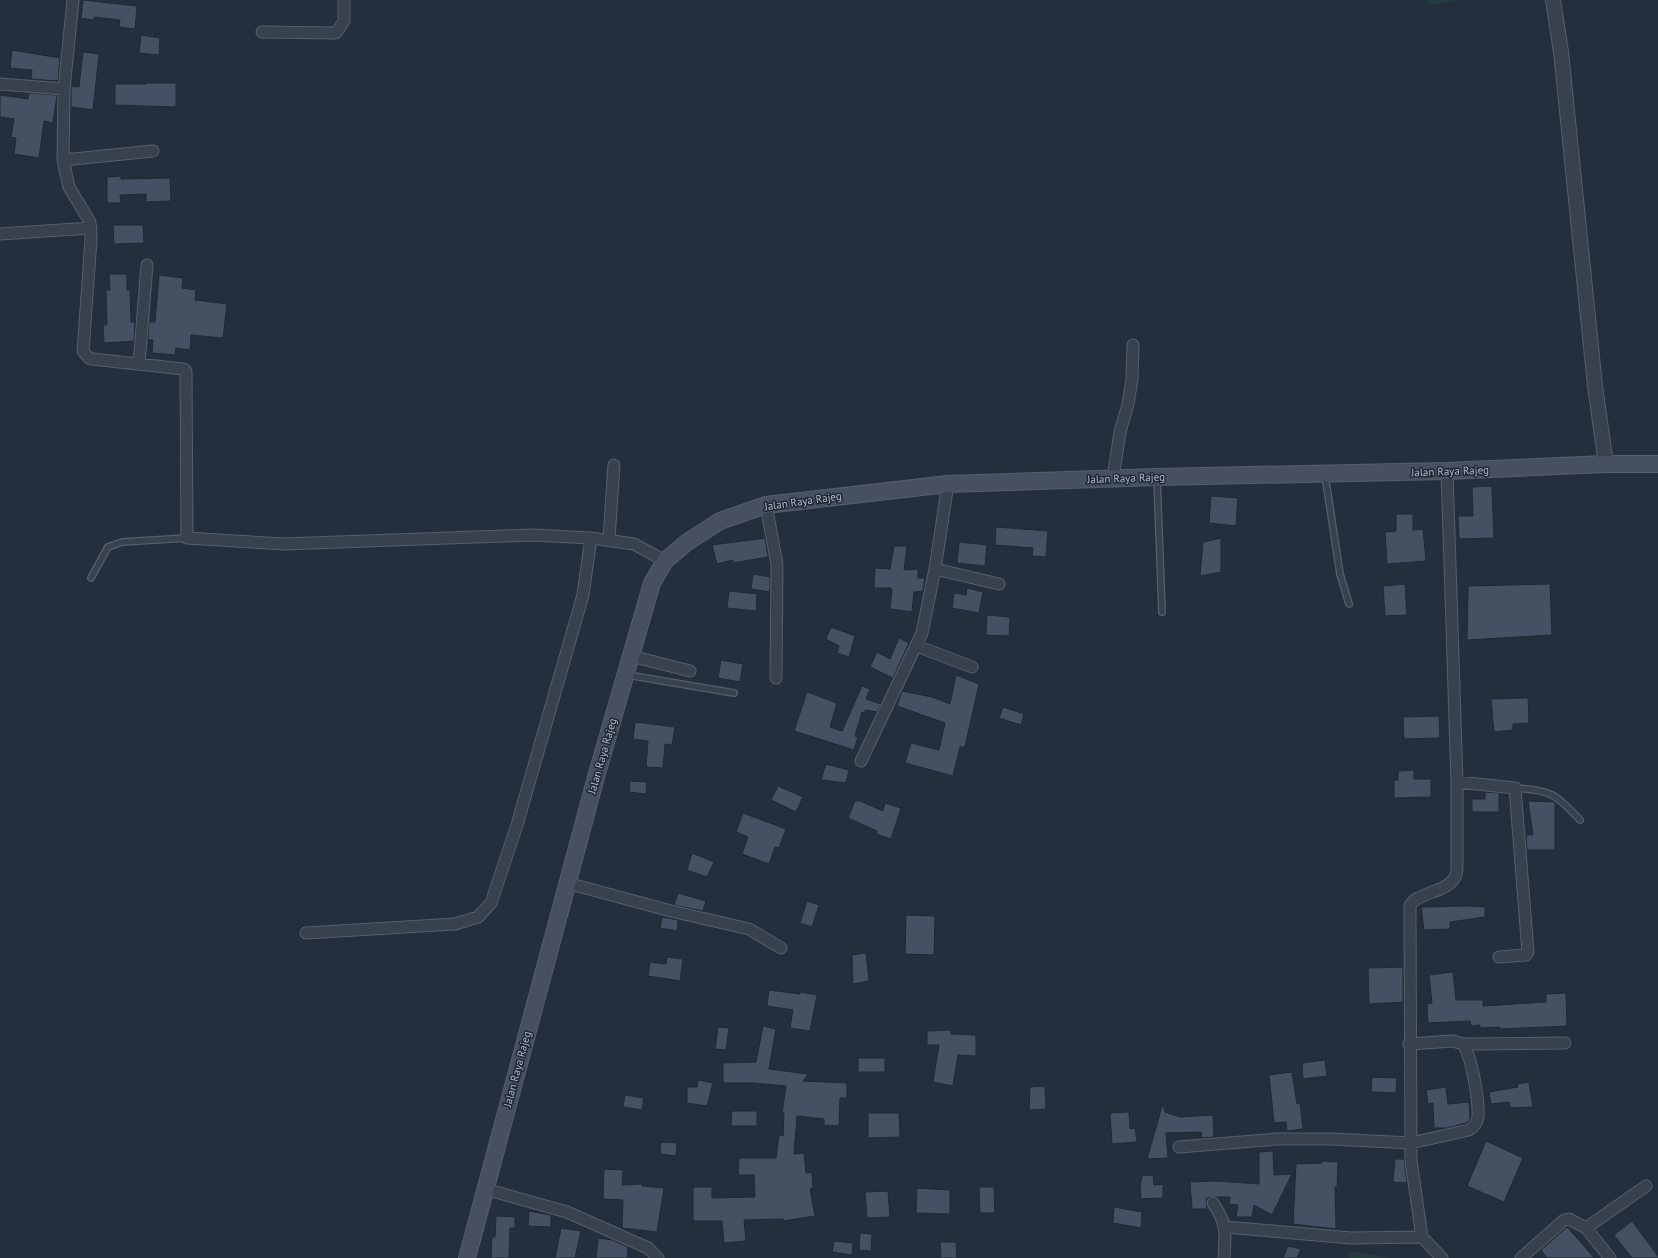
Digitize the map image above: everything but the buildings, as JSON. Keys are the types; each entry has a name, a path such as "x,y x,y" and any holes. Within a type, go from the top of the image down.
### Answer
{"main road":[{"name":"Jalan Raya Rajeg","path":"467,1258 567,883 652,583 665,561 686,543 720,521 766,505 948,484 1113,478 1325,475 1606,464 1658,464"}],"street":[{"path":"73,0 64,89 62,160 69,187 87,215 91,228 83,352 92,360 183,369 186,371 187,538 284,544 533,536 591,538 634,544 665,561"},
{"path":"262,32 336,33 341,28 344,20 344,0"},
{"path":"1553,0 1561,52 1595,386 1606,464"},
{"path":"0,84 64,89"},
{"path":"62,160 153,151"},
{"path":"0,234 91,228"},
{"path":"139,364 147,265"},
{"path":"1113,478 1120,432 1128,404 1132,379 1133,345"},
{"path":"609,540 614,465"},
{"path":"1442,1258 1422,1236 1411,1161 1409,1044 1410,906 1414,901 1448,885 1456,877 1457,782 1446,471"},
{"path":"861,761 922,633 935,569 948,484"},
{"path":"766,505 777,564 776,678"},
{"path":"306,933 455,924 478,917 491,903 517,825 584,595 591,538"},
{"path":"935,569 999,584"},
{"path":"916,646 972,667"},
{"path":"631,656 690,671"},
{"path":"1457,782 1515,788 1528,952 1526,956 1499,957"},
{"path":"567,883 671,911 749,928 781,948"},
{"path":"1409,1044 1453,1041 1463,1044 1565,1043"},
{"path":"1178,1147 1277,1139 1332,1139 1411,1143 1469,1130 1475,1126 1478,1118 1475,1087 1468,1052 1463,1044"},
{"path":"1586,1228 1646,1186"},
{"path":"485,1189 567,1212 648,1248 658,1258"},
{"path":"1213,1203 1224,1219 1226,1227 1224,1258"},
{"path":"1521,1258 1564,1220 1569,1219 1586,1228 1610,1258"},
{"path":"1226,1227 1351,1238 1422,1236"}],"lane":[{"path":"1325,475 1340,574 1349,604"},
{"path":"1157,477 1162,612"},
{"path":"91,578 108,547 122,542 187,538"},
{"path":"626,674 734,693"},
{"path":"1515,788 1541,790 1551,793 1580,820"}],"green space":[{"path":"1427,0 1457,0 1428,5"},
{"path":"1349,1251 1392,1258 1349,1258"}]}
